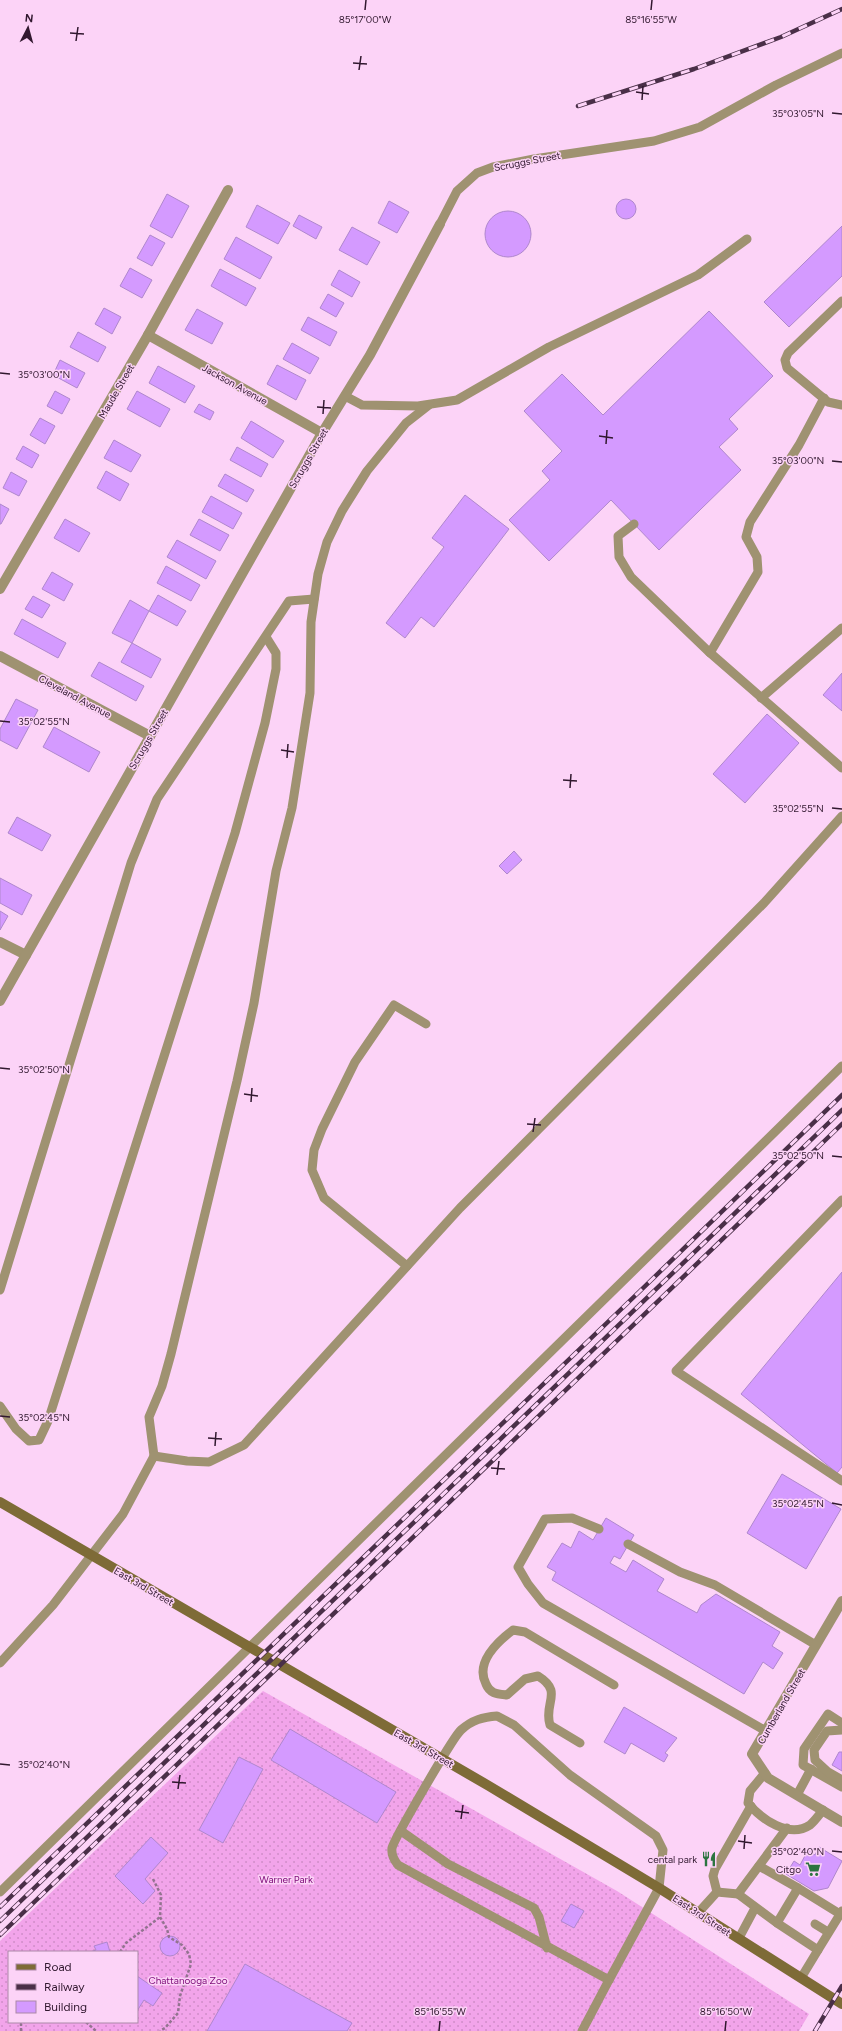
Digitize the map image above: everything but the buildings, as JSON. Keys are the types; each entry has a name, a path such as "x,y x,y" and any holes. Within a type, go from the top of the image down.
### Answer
{"main road":[{"name":"East 3rd Street","path":"0,1502 489,1786 659,1888 842,2004"}],"street":[{"name":"Maude Street","path":"0,589 148,335 228,190"},
{"name":"Scruggs Street","path":"0,1001 322,433 370,355 440,224"},
{"name":"Jackson Avenue","path":"148,335 322,433"},
{"name":"Cleveland Avenue","path":"0,656 150,736"},
{"path":"0,942 26,955"},
{"name":"Cumberland Street","path":"842,1601 752,1754 768,1778 842,1822"}],"lane":[{"name":"Scruggs Street","path":"440,224 457,191 477,173 493,167 534,159 654,141 700,127 776,85 842,53"},
{"path":"345,396 362,404 418,406 457,400 549,347 698,275 747,239"},
{"path":"842,301 788,353 785,360 787,368 828,402 842,404"},
{"path":"710,653 758,572 758,557 746,538 750,522 799,445 824,398"},
{"path":"0,1663 52,1605 123,1514 154,1456 149,1418 162,1386 171,1354 237,1081 257,988 276,871 292,808 310,693 311,622 318,574 327,542 342,511 368,471 406,423 429,405"},
{"path":"634,524 618,536 619,557 631,578 710,653 842,768"},
{"path":"0,1290 131,863 157,799 289,601 314,599"},
{"path":"761,698 842,628"},
{"path":"0,1406 16,1429 29,1441 39,1440 48,1421 235,833 265,724 276,669 276,653 266,637"},
{"path":"154,1456 187,1462 209,1462 244,1445 460,1208 764,902 842,816"},
{"path":"407,1266 324,1198 312,1170 314,1150 322,1129 355,1062 394,1004 426,1024"},
{"path":"0,1892 842,1066"},
{"path":"842,1200 676,1371 842,1481"},
{"path":"599,1529 572,1518 545,1519 518,1567 528,1584 543,1603 766,1731"},
{"path":"628,1544 680,1572 715,1585 816,1645"},
{"path":"580,1743 550,1725 548,1717 553,1693 548,1682 538,1676 525,1679 507,1695 495,1694 487,1687 483,1679 482,1667 490,1652 513,1630 525,1632 614,1685"},
{"path":"842,1723 828,1714 804,1749 803,1765 842,1788"},
{"path":"582,2031 659,1888 663,1850 656,1836 570,1775 514,1725 497,1716 481,1717 460,1730 392,1848 393,1860 398,1865 547,1948 609,1980"},
{"path":"842,1730 827,1731 814,1750 815,1760 828,1772 842,1780"},
{"path":"797,1795 811,1769"},
{"path":"765,1773 750,1792 748,1803 775,1825 796,1830 810,1824 823,1810"},
{"path":"717,1892 713,1876 715,1869 751,1806"},
{"path":"738,1894 787,1828"},
{"path":"401,1831 448,1864 534,1908 539,1917 547,1948"},
{"path":"759,1866 841,1912 801,1978"},
{"path":"777,1923 798,1888"},
{"path":"717,1892 738,1894 755,1908 818,1950"},
{"path":"698,1913 717,1892"},
{"path":"739,1938 755,1908"},
{"path":"787,1908 795,1913"},
{"path":"815,1924 828,1932"}],"path":[{"path":"153,1879 160,1895 160,1918 167,1929 169,1937 182,1945 189,1954 191,1964 180,1996 178,2013 165,2028 160,2031"},
{"path":"121,1951 126,1943 160,1918"},
{"path":"87,2023 96,2031"}],"green space":[{"name":"Warner Park","path":"263,1691 617,1891 809,2014 799,2031 0,2031 0,1941"}],"railway":[{"path":"578,106 694,69 781,37 842,9"},
{"path":"0,1907 842,1095"},
{"path":"0,1921 842,1110"},
{"path":"0,1935 842,1124"},
{"path":"815,2031 842,1986"}],"place":[{"name":"cental park","path":"709,1859"},
{"name":"Citgo","path":"813,1869"}],"park label":[{"name":"Chattanooga Zoo","path":"188,1980"}]}
